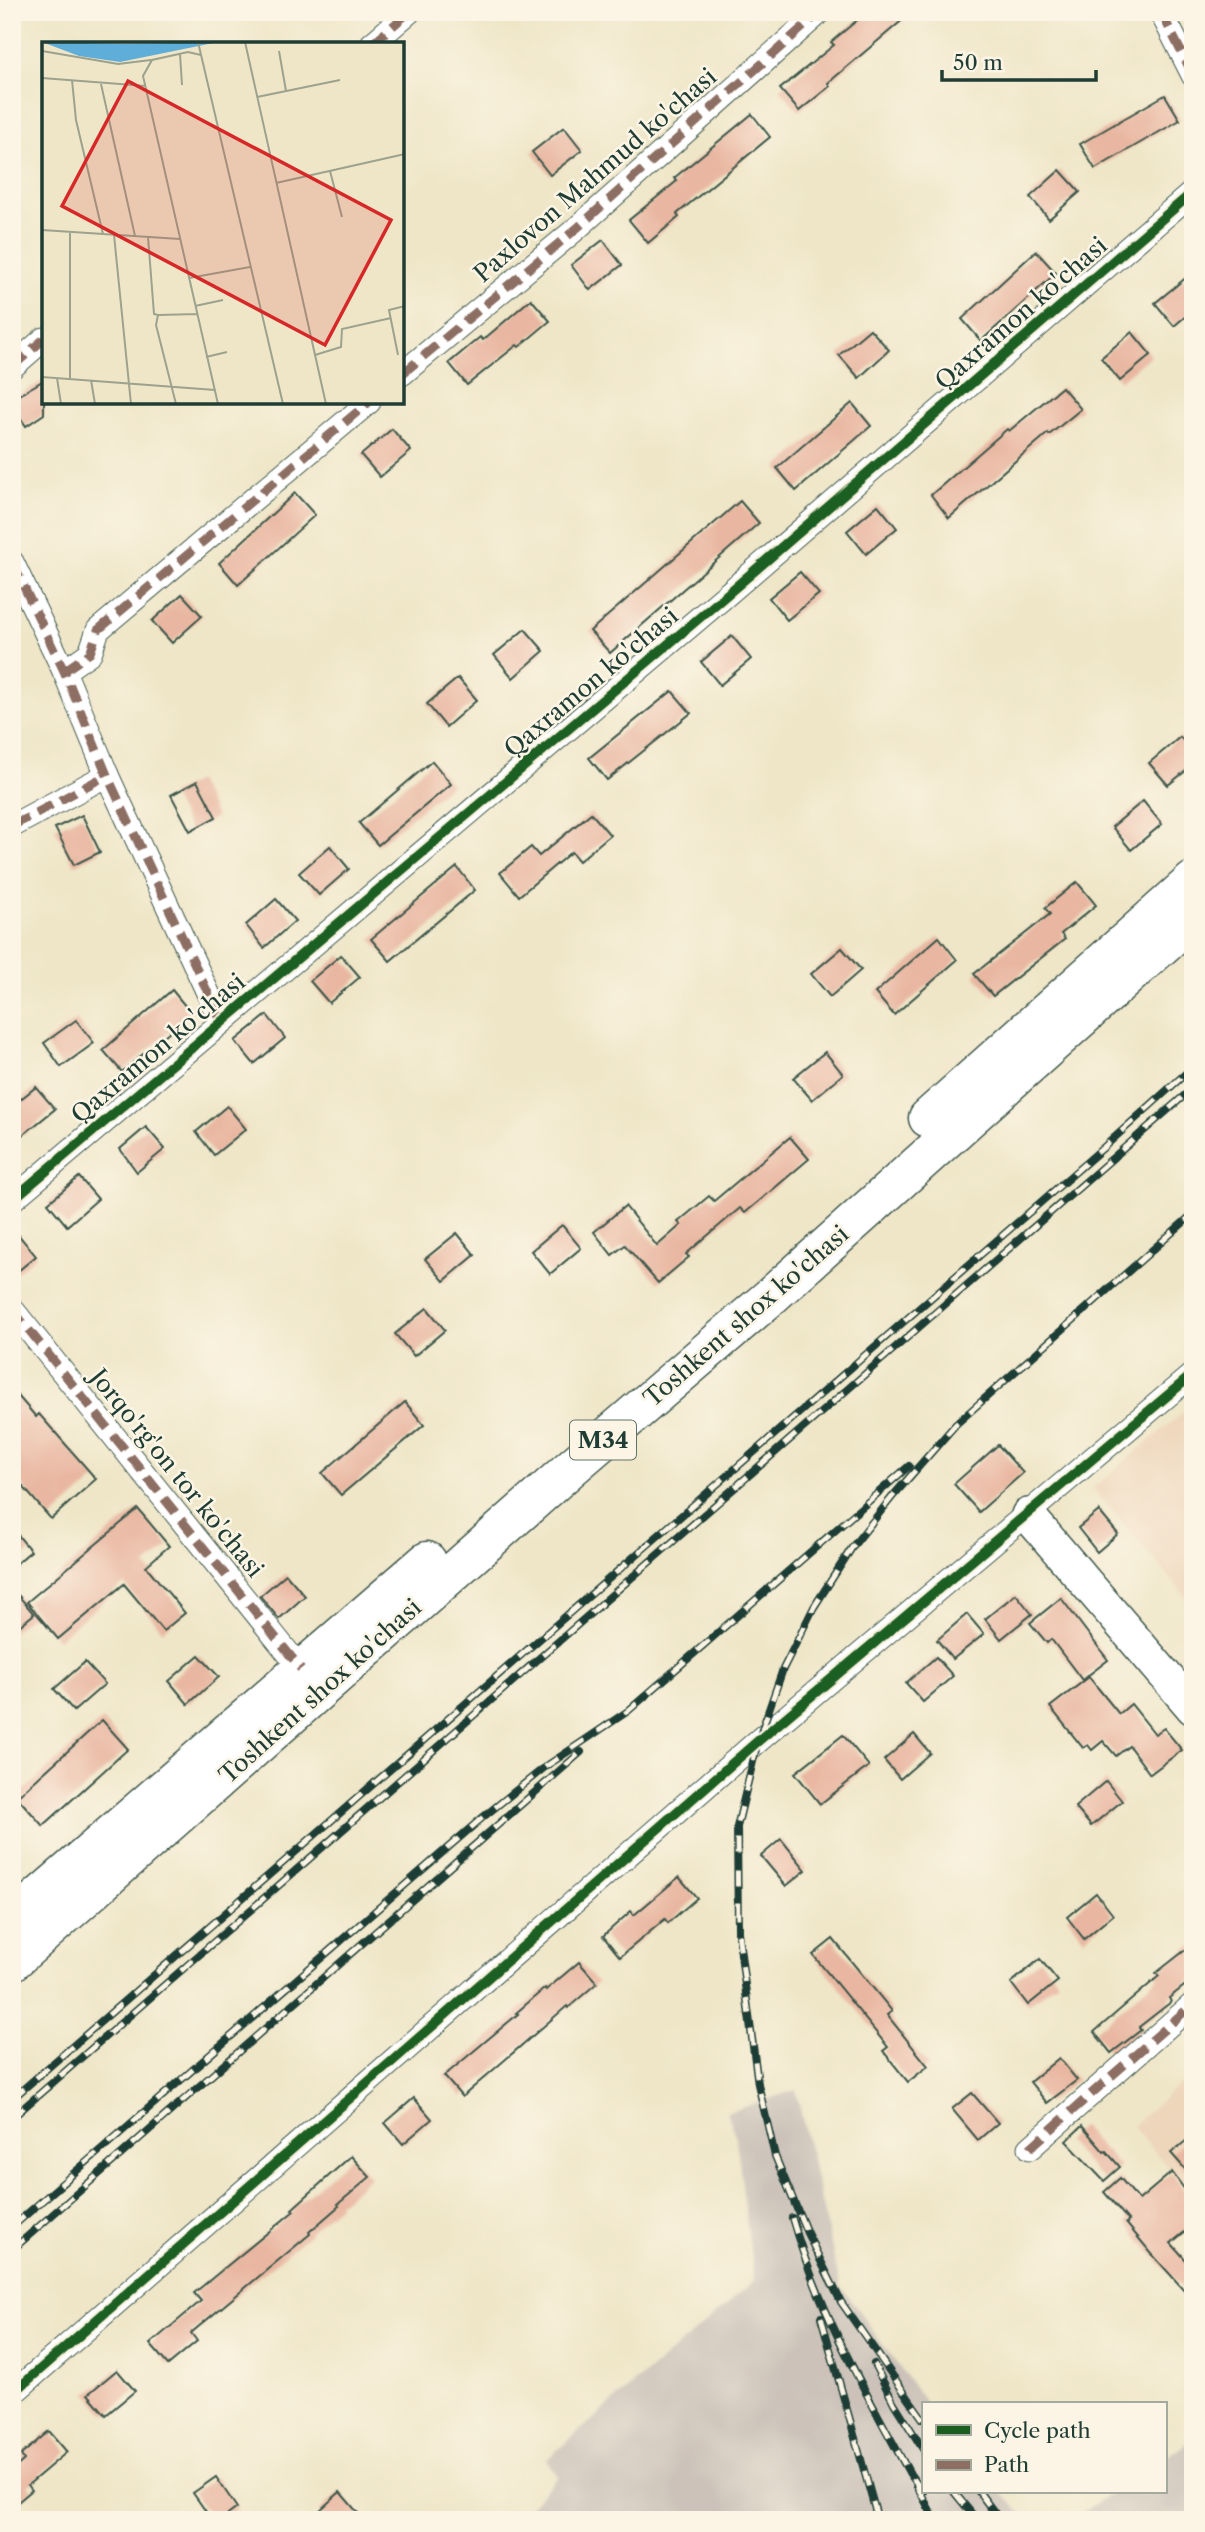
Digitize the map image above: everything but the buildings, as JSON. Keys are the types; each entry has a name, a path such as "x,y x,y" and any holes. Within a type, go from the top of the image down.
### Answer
{"highway":[{"name":"Toshkent shox ko'chasi","path":"12,1962 564,1459 766,1266 1193,881"},
{"name":"Toshkent shox ko'chasi","path":"12,1920 301,1669 769,1298 1193,918"}],"main road":[{"path":"1028,1515 1193,1708"}],"street":[{"path":"374,42 409,12"},
{"name":"Paxlovon Mahmud ko'chasi","path":"404,372 576,229 820,12"},
{"path":"1161,12 1193,75"},
{"name":"Qaxramon ko'chasi","path":"12,1200 735,589 1193,192"},
{"path":"12,367 42,340"},
{"path":"64,671 90,653 98,631 367,404"},
{"path":"12,562 64,671 107,775 221,1021"},
{"path":"12,826 107,775"},
{"name":"Jorqo'rg'on tor ko'chasi","path":"12,1309 301,1669"},
{"path":"12,2393 758,1741 1193,1374"},
{"path":"1030,2148 1193,2004"}],"shaded area":[{"path":"1193,1404 1193,1605 1093,1488"},
{"path":"1193,2073 1193,2195 1132,2126"},
{"path":"796,2090 840,2285 925,2402 922,2402 922,2494 1003,2494 1027,2520 517,2520 558,2476 546,2460 754,2281 736,2137 726,2113"},
{"path":"1193,2439 1193,2520 1071,2520 1110,2494 1166,2494 1166,2457"}],"railway":[{"path":"12,2099 1193,1067"},
{"path":"12,2118 1193,1088"},
{"path":"922,2418 841,2302 807,2233 775,2156 758,2084 738,1932 737,1827 758,1741 783,1669 814,1607 853,1546 956,1424 1193,1214"},
{"path":"12,2227 482,1818 545,1767 628,1711 909,1466"},
{"path":"12,2250 581,1752"},
{"path":"792,2218 815,2285 844,2349 910,2474 922,2491"},
{"path":"821,2317 878,2520"},
{"path":"874,2364 894,2403 922,2447"},
{"path":"917,2486 935,2520"},
{"path":"956,2494 977,2520"},
{"path":"980,2494 1000,2520"}],"marked path":[{"path":"374,42 409,12"},
{"path":"404,372 576,229 820,12"},
{"path":"1161,12 1193,75"},
{"path":"12,367 42,341"},
{"path":"64,671 90,653 98,630 367,404"},
{"path":"12,562 64,671 107,775 221,1021"},
{"path":"12,826 107,775"},
{"path":"12,1309 301,1669"},
{"path":"1030,2148 1193,2004"}],"cycle path":[{"path":"12,1200 724,597 1193,192"},
{"path":"12,2394 758,1741 1193,1374"}]}
